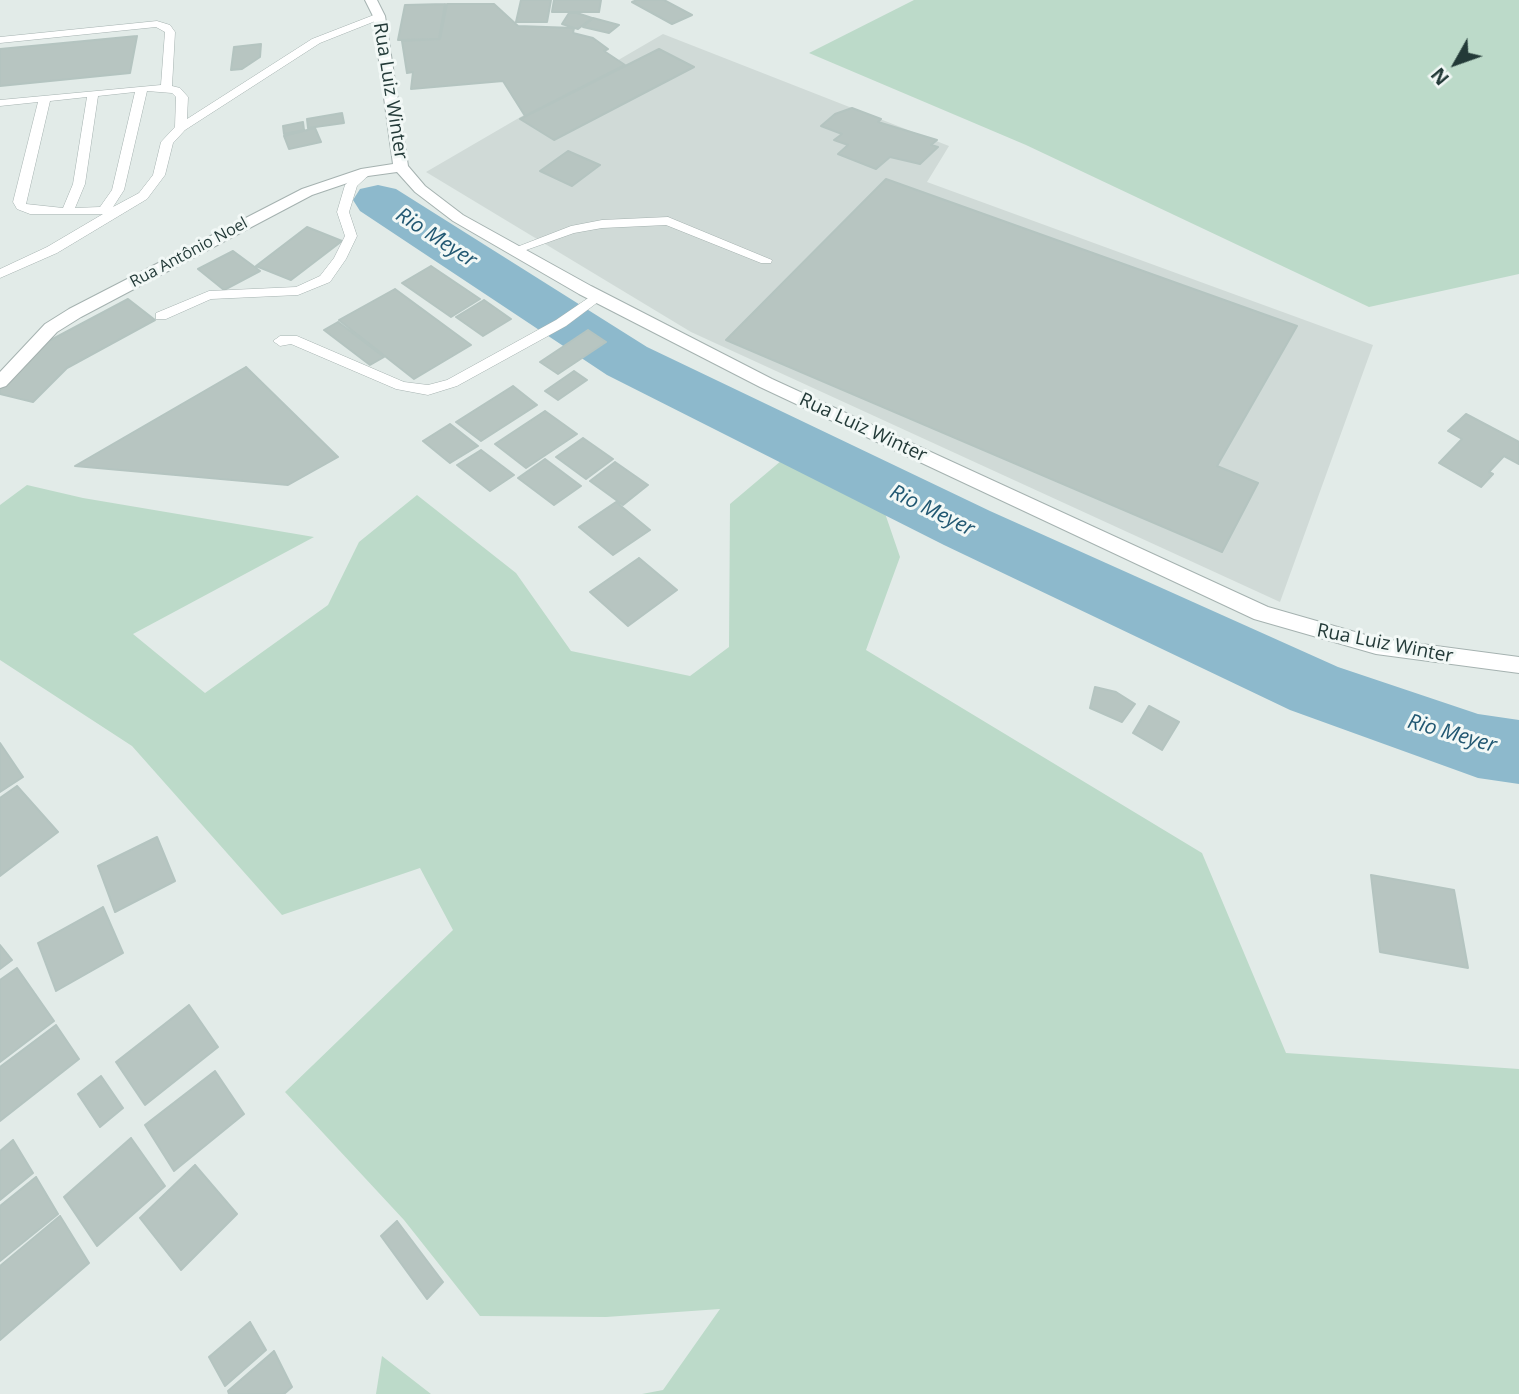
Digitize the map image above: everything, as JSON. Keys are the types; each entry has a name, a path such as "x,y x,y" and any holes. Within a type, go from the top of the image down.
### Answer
{"street":[{"name":"Rua Luiz Winter","path":"375,8 401,167 420,189 458,218 596,297 766,383 1261,612 1310,629 1376,646 1519,665"},
{"name":"Rua Antônio Noel","path":"0,382 51,328 75,313 287,201 333,181 366,172 401,167"}],"lane":[{"path":"0,274 124,210 152,187 159,175 167,142 181,128 316,41 375,8"},
{"path":"0,40 158,24 170,32 166,89"},
{"path":"0,103 142,88 176,90 182,97 181,128"},
{"path":"104,211 118,190 142,88"},
{"path":"67,212 79,184 93,93"},
{"path":"45,98 19,202 30,210 124,210"},
{"path":"160,316 209,295 298,291 324,279 340,260 351,236 343,212 351,185 366,172"},
{"path":"515,250 571,230 603,224 668,221 766,260"},
{"path":"279,341 292,339 401,386 428,390 452,383 561,323 596,297"}],"shaded area":[{"path":"663,34 949,146 927,182 1373,345 1280,602 691,332 426,172"}],"green space":[{"path":"914,0 1519,0 1519,274 1369,307 1026,145 809,53"},
{"path":"788,455 877,490 900,557 866,650 1202,853 1286,1053 1519,1069 1519,1394 642,1394 663,1390 720,1309 606,1317 480,1316 404,1220 285,1092 453,930 420,868 282,915 132,746 0,660 0,505 27,485 83,498 314,537 133,634 205,693 328,605 359,542 417,495 516,573 571,651 690,676 729,647 730,504"},
{"path":"382,1356 431,1394 376,1394"}],"building":[{"path":"521,0 551,0 547,22 516,22"},
{"path":"554,0 601,0 599,12 552,12"},
{"path":"664,0 692,15 672,24 632,2"},
{"path":"445,4 439,39 398,40 405,5"},
{"path":"447,4 494,4 518,26 574,28 573,33 593,38 608,49 604,51 625,65 525,116 503,81 411,89 413,72 407,73 402,41 440,39"},
{"path":"569,13 592,18 578,29 562,24"},
{"path":"593,18 619,25 609,33 583,27"},
{"path":"137,36 130,73 0,86 0,49"},
{"path":"261,44 260,57 242,69 231,70 234,47"},
{"path":"659,49 694,67 554,140 520,119"},
{"path":"852,108 881,119 878,122 937,140 931,145 938,147 920,164 890,157 876,169 838,154 848,145 834,140 842,134 821,126 835,114"},
{"path":"342,113 344,123 308,128 307,119"},
{"path":"303,122 304,130 284,134 283,126"},
{"path":"315,128 321,142 289,149 284,136"},
{"path":"568,151 600,165 572,186 540,171"},
{"path":"886,179 1297,326 1217,466 1258,483 1222,552 726,340"},
{"path":"307,227 342,241 291,280 256,266"},
{"path":"233,251 260,271 224,290 198,269"},
{"path":"431,266 480,299 451,317 402,283"},
{"path":"395,289 471,345 414,379 339,320"},
{"path":"128,299 155,320 67,368 33,402 0,394 0,388 47,342"},
{"path":"484,300 511,319 483,336 456,317"},
{"path":"338,322 384,357 370,365 324,330"},
{"path":"588,330 606,342 558,374 540,362"},
{"path":"246,367 338,457 288,485 75,466"},
{"path":"574,371 587,380 558,400 545,391"},
{"path":"513,386 537,405 481,441 456,422"},
{"path":"545,411 577,434 526,468 495,444"},
{"path":"1466,414 1519,442 1519,464 1504,456 1489,472 1493,474 1481,487 1439,463 1462,439 1448,431"},
{"path":"450,424 478,446 450,463 423,441"},
{"path":"583,438 613,459 586,479 556,457"},
{"path":"481,450 514,475 490,491 457,465"},
{"path":"545,459 581,486 554,505 518,478"},
{"path":"615,462 648,485 623,505 590,481"},
{"path":"616,502 650,530 613,555 579,527"},
{"path":"639,558 677,590 628,626 590,592"},
{"path":"1095,687 1116,692 1135,704 1122,722 1090,708"},
{"path":"1149,706 1179,722 1162,750 1133,733"},
{"path":"0,743 23,777 0,792"},
{"path":"17,786 58,832 0,876 0,798"},
{"path":"157,837 175,881 115,912 98,866"},
{"path":"1371,875 1454,890 1468,968 1380,952"},
{"path":"103,907 123,953 56,991 38,943"},
{"path":"0,945 12,960 0,969"},
{"path":"17,968 54,1021 0,1062 0,980"},
{"path":"189,1005 218,1047 145,1105 116,1062"},
{"path":"56,1025 79,1059 0,1121 0,1067"},
{"path":"215,1071 244,1114 174,1171 145,1125"},
{"path":"101,1076 123,1108 100,1127 78,1094"},
{"path":"131,1138 165,1186 97,1246 64,1197"},
{"path":"13,1140 33,1173 0,1200 0,1151"},
{"path":"195,1165 237,1214 181,1270 140,1218"},
{"path":"36,1177 58,1214 0,1261 0,1206"},
{"path":"60,1216 89,1263 0,1340 0,1266"},
{"path":"397,1221 443,1282 427,1299 381,1236"},
{"path":"250,1322 266,1350 225,1386 209,1357"},
{"path":"274,1351 292,1387 284,1394 229,1394 228,1391"}],"waterway":[{"name":"Rio Meyer","path":"378,200 627,361 967,528 1315,689 1478,746 1519,752"}]}
